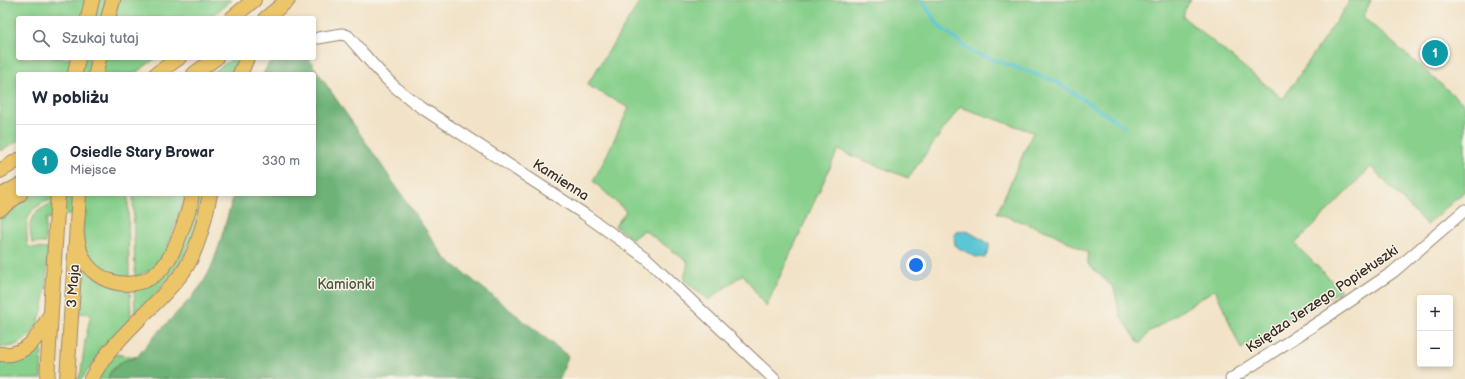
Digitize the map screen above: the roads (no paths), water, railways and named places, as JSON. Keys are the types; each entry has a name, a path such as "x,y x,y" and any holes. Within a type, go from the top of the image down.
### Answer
{"main road":[{"path":"88,16 92,0"},
{"path":"109,16 113,0"},
{"path":"234,16 254,0"},
{"path":"269,16 289,0"},
{"path":"277,16 289,0"},
{"path":"75,72 78,60"},
{"path":"96,72 99,60"},
{"path":"159,72 176,60"},
{"path":"197,72 213,60"},
{"path":"241,72 246,60"},
{"path":"0,171 16,161"},
{"path":"0,196 16,187"},
{"path":"0,209 17,196"},
{"name":"3 Maja","path":"47,379 58,196"},
{"name":"3 Maja","path":"67,379 79,196"},
{"path":"77,236 81,256 98,276 116,284 141,282 158,273 168,261 173,252 189,208 192,196"},
{"path":"92,379 100,365 115,346 184,271 198,239 209,196"},
{"path":"0,354 15,352 30,344 39,335 51,312"}],"street":[{"name":"Kamienna","path":"318,38 342,34 348,36 394,86 417,104 584,214 646,258 774,379"},
{"name":"Księdza Jerzego Popiełuszki","path":"1231,379 1394,272 1465,210"}],"water":[{"path":"955,232 969,232 989,244 989,249 985,258 976,257 955,246"}],"waterway":[{"path":"921,0 940,27 972,52 1055,81 1124,126"}],"place":[{"name":"Osiedle Stary Browar","path":"1435,53"}],"park label":[{"name":"Kamionki","path":"346,284"}]}
